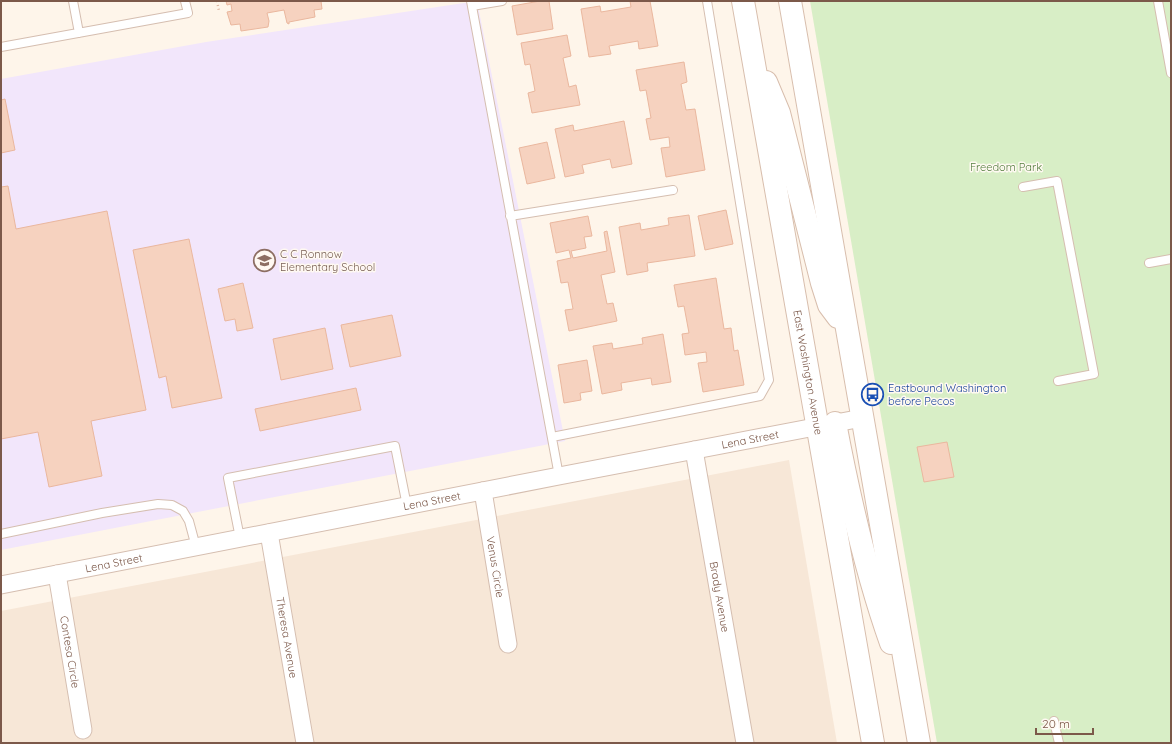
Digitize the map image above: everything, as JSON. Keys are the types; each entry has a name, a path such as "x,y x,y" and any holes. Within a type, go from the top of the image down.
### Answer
{"main road":[{"name":"East Washington Avenue","path":"743,1 826,424 873,743"},
{"path":"790,1 919,743"},
{"path":"751,45 779,113 822,283 829,305 834,314 845,320"},
{"path":"826,424 844,469 877,604 912,701"}],"street":[{"name":"Lena Street","path":"1,585 483,490 862,418"},
{"name":"Brady Avenue","path":"694,450 745,743"},
{"name":"Venus Circle","path":"483,490 508,644"},
{"name":"Theresa Avenue","path":"269,533 305,743"},
{"name":"Contesa Circle","path":"57,574 83,730"}],"lane":[{"path":"73,1 80,33"},
{"path":"1,47 188,13 185,1"},
{"path":"502,1 471,4 559,476"},
{"path":"552,437 760,396 769,380 707,1"},
{"path":"1158,1 1171,73"},
{"path":"1023,188 1057,181 1094,374 1058,381"},
{"path":"510,216 673,190"},
{"path":"1149,263 1171,258"},
{"path":"240,538 228,478 235,476 395,446 407,506"},
{"path":"1,534 102,513 158,504 172,505 183,511 188,521 196,547"},
{"path":"1054,721 1059,743"}],"path":[{"path":"217,1 219,11"}],"shaded area":[{"name":"C C Ronnow Elementary School","path":"477,1 565,441 1,550 1,79 206,42"},
{"path":"789,460 837,743 1,743 1,611"}],"green space":[{"name":"Freedom Park","path":"810,1 1171,1 1171,743 937,743"}],"building":[{"path":"226,1 321,1 322,9 314,10 315,17 289,22 289,24 287,23 284,10 267,13 269,21 268,27 241,31 240,24 231,25 227,12 232,11 231,4 227,5"},
{"path":"540,1 549,1 553,29 517,35 512,6"},
{"path":"630,1 650,1 658,46 639,49 638,41 609,46 611,54 589,57 581,9 600,6 601,12 631,7"},
{"path":"567,35 571,56 563,58 569,87 576,85 580,105 532,113 528,93 535,91 530,64 525,65 521,43"},
{"path":"684,62 687,82 681,84 686,110 695,109 705,170 666,177 661,148 670,147 669,137 650,140 646,119 651,118 646,90 640,91 636,70"},
{"path":"5,99 15,150 1,153 1,100"},
{"path":"624,121 632,164 612,168 610,159 582,165 584,173 565,177 555,129 573,125 574,131"},
{"path":"547,142 555,178 527,184 519,148"},
{"path":"8,186 16,229 107,211 146,410 91,421 102,476 49,487 38,432 1,439 1,187"},
{"path":"726,210 733,244 705,250 698,216"},
{"path":"689,215 695,256 647,263 648,271 627,275 619,227 640,223 641,230 669,225 668,218"},
{"path":"588,216 592,236 584,237 586,248 571,251 573,258 607,251 604,232 607,231 615,272 601,275 607,304 613,303 617,321 569,331 565,310 573,309 568,282 561,283 557,261 571,258 569,250 556,253 550,223"},
{"path":"189,239 222,398 172,408 166,376 159,378 133,250"},
{"path":"716,278 724,329 731,328 734,351 738,350 744,385 703,392 698,363 707,362 706,352 685,355 682,334 689,333 684,306 678,307 674,285"},
{"path":"243,283 253,328 237,331 235,319 225,321 218,289"},
{"path":"392,315 401,356 350,367 341,325"},
{"path":"325,328 333,369 281,380 273,339"},
{"path":"663,334 671,382 652,385 651,378 621,383 622,390 602,394 593,346 612,343 613,349 643,344 642,338"},
{"path":"587,360 592,391 580,393 581,400 564,403 558,365"},
{"path":"356,388 361,410 260,431 255,409"},
{"path":"947,442 954,477 924,482 917,447"}],"place":[{"name":"C C Ronnow Elementary School","path":"265,260"},
{"name":"Eastbound Washington before Pecos","path":"873,394"}]}
